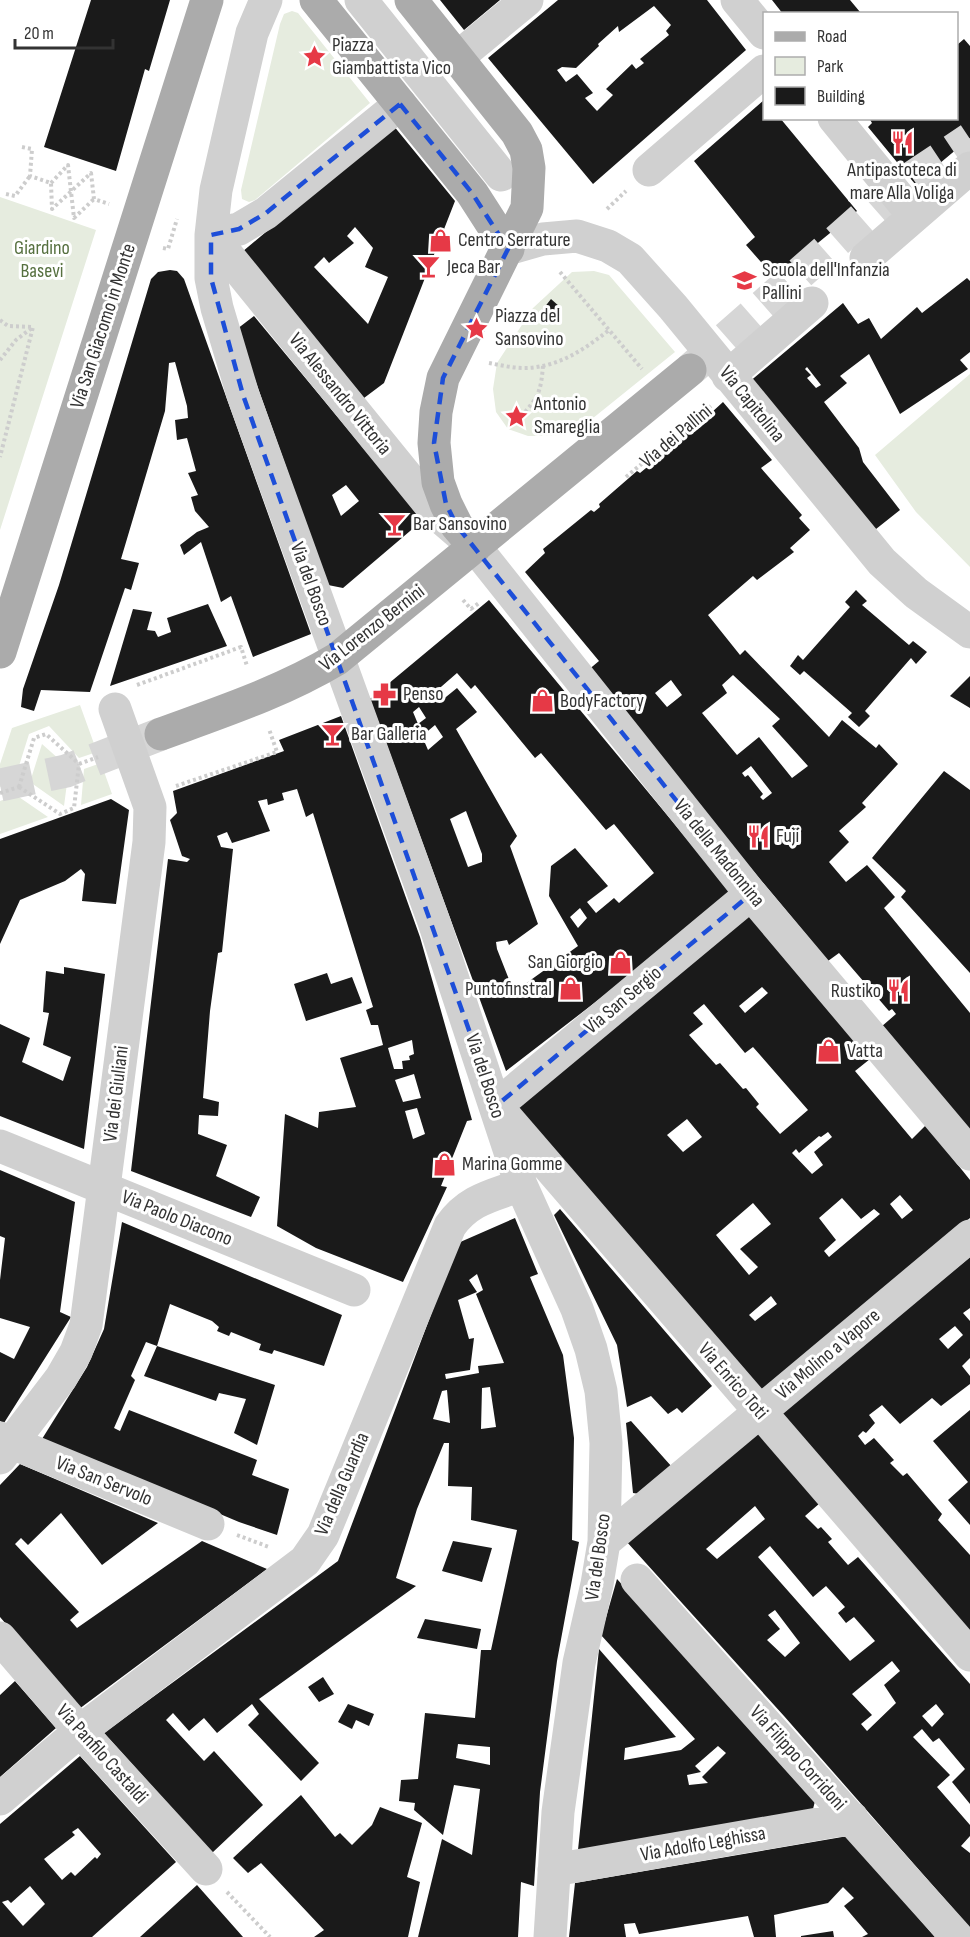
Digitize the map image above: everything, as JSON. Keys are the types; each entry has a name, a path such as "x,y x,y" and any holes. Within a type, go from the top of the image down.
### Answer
{"main road":[{"name":"Via San Giacomo in Monte","path":"0,652 207,0"},
{"path":"316,0 472,193 508,249"},
{"path":"411,0 517,133 526,150 530,168 527,208 443,378 436,412 434,443 438,482 457,526 475,547 690,370"},
{"name":"Via Lorenzo Bernini","path":"161,734 308,677 338,659 475,547"}],"street":[{"path":"266,0 252,33 216,190 211,235 239,229 266,213 400,104"},
{"path":"362,0 501,176"},
{"path":"458,57 527,0"},
{"path":"737,0 763,31"},
{"path":"649,170 763,73"},
{"path":"836,120 914,216"},
{"path":"866,258 970,168"},
{"name":"Via Alessandro Vittoria","path":"211,235 439,516 475,547"},
{"name":"Via del Bosco","path":"211,235 211,278 217,308 243,395 434,922 521,1185 577,1310 591,1349 601,1391 606,1443 604,1542 579,1663 558,1812 550,1937"},
{"name":"Via Capitolina","path":"508,249 543,238 578,236 608,246 630,259 673,307 882,562 916,593 970,632"},
{"path":"728,375 812,303"},
{"name":"Via della Madonnina","path":"475,547 751,894 970,1154"},
{"name":"Via dei Giuliani","path":"4,1446 61,1378 76,1352 86,1324 149,842 150,818 147,797 123,698"},
{"name":"Via San Sergio","path":"496,1106 751,894"},
{"name":"Via Enrico Toti","path":"496,1106 970,1655"},
{"name":"Via Paolo Diacono","path":"0,1146 354,1290"},
{"name":"Via della Guardia","path":"0,1798 80,1731 305,1561 323,1535 450,1226 459,1213 472,1203 521,1185"},
{"name":"Via Molino a Vapore","path":"604,1542 970,1236"},
{"name":"Via San Servolo","path":"4,1446 219,1528"},
{"name":"Via Filippo Corridoni","path":"637,1580 957,1937"},
{"name":"Via Panfilo Castaldi","path":"0,1638 80,1731 215,1879"},
{"name":"Via Adolfo Leghissa","path":"554,1870 852,1818"}],"path":[{"path":"6,194 15,196 30,176 32,149 22,147"},
{"path":"94,199 74,218 71,190 68,165 51,183 52,209 71,190 91,173 94,199"},
{"path":"30,176 51,183"},
{"path":"94,199 109,205"},
{"path":"161,247 168,249 178,218"},
{"path":"560,272 645,373"},
{"path":"0,320 8,326 33,327"},
{"path":"0,360 16,340 33,327"},
{"path":"0,457 33,327"},
{"path":"489,363 522,368 543,366 584,350 609,330"},
{"path":"525,412 537,399 542,386 543,366"},
{"name":"Via dei Pallini","path":"626,477 711,406"},
{"path":"123,698 241,647 249,672"},
{"path":"167,789 277,752 268,727"},
{"path":"46,734 79,764 74,808 60,814 18,787 34,738 46,734"},
{"path":"0,794 18,787"},
{"path":"219,1528 272,1548"},
{"path":"215,1879 270,1937"}],"highlighted area":[{"path":"400,104 472,193 508,249 443,378 434,443 446,504 457,526 751,894 496,1106 243,395 211,278 211,235 239,229 266,213"}],"green space":[{"path":"292,11 298,13 370,103 255,200 249,202 242,199 241,190 280,24 284,14"},
{"name":"Giardino Basevi","path":"0,197 96,230 0,530"},
{"path":"594,271 609,275 675,352 577,431 554,436 528,436 508,429 496,412 493,389 497,363 533,308 572,272"},
{"path":"970,374 970,567 916,512 875,455"},
{"path":"80,705 97,752 79,758 49,726 29,734 14,782 0,787 0,764 12,728"},
{"path":"42,744 69,768 64,806 30,782"},
{"path":"101,763 112,794 81,805 84,769"},
{"path":"16,795 48,817 0,834 0,801"}],"building":[{"path":"91,0 170,0 149,71 145,69 116,171 44,147"},
{"path":"440,0 500,0 464,30"},
{"path":"558,0 707,0 746,50 593,184 488,58","holes":["654,6 671,25 666,31 669,35 640,59 644,63 636,69 632,64 606,89 613,95 597,111 585,98 593,93 577,74 566,82 557,70 562,67 576,68 618,26 619,32"]},
{"path":"772,0 850,0 860,12 781,12"},
{"path":"964,39 970,46 970,138 915,184 868,127 872,123 870,120 958,120 958,44"},
{"path":"763,101 763,120 782,120 857,211 775,278 746,245 755,237 694,161"},
{"path":"393,125 455,201 384,383 364,398 242,252","holes":["355,227 373,248 365,267 388,277 368,324 314,267 324,257 329,263 354,243 347,236"]},
{"path":"177,271 184,279 311,634 253,657 231,596 221,602 201,542 184,555 180,545 197,532 209,527 195,511 191,497 198,495 188,473 196,471 187,438 177,440 175,420 188,418 187,406 175,362 169,363 165,411 121,559 139,563 131,590 125,588 90,692 41,690 34,711 21,707 23,689 59,585 151,279 158,272"},
{"path":"967,278 970,281 970,352 960,360 968,369 900,414 869,354 840,376 847,383 824,402 859,448 863,462 900,510 871,533 748,383 843,303 858,324 869,318 881,339 917,307 922,313","holes":["807,367 821,385 816,388 807,378 811,375 805,369"]},
{"path":"551,299 560,307 548,320 540,313"},
{"path":"254,316 423,520 343,588 328,585 237,329","holes":["346,485 359,501 341,516 332,495"]},
{"path":"723,402 772,460 761,468 802,515 799,518 810,530 790,548 794,552 757,580 753,576 708,615 740,655 745,650 829,737 842,720 876,748 879,744 898,764 862,803 866,807 839,831 849,842 829,862 846,882 867,865 895,897 884,908 970,1013 970,1132 881,1027 896,1014 892,1009 889,1011 839,953 828,961 587,671 599,661 525,572 545,553 543,549 591,510 594,512 600,507 599,504 637,471 640,473 675,444 673,442 709,411 711,413","holes":["733,675 780,719 772,726 808,766 792,778 759,737 737,755 702,713 727,693 722,685","671,680 682,695 667,707 655,693","751,766 772,793 763,800 760,797 763,794 748,775 745,777 742,773"]},
{"path":"856,590 867,601 862,605 909,645 913,641 927,652 916,664 911,658 865,711 870,716 859,727 848,717 852,713 804,671 800,675 790,666 798,655 803,660 850,607 845,602"},
{"path":"489,600 730,891 606,994 506,1071 370,699","holes":["457,673 471,689 475,685 535,758 541,753 606,830 614,824 654,873 619,903 614,898 596,913 587,902 608,886 575,848 551,866 549,896 578,946 514,992 496,942 507,940 509,945 538,924 510,846 517,836 456,729 477,712 457,688 441,701 434,693","419,707 426,718 418,724 413,712","435,725 443,737 428,750 422,736","466,811 482,854 482,862 468,867 450,819","580,908 587,918 578,928 570,917"]},
{"path":"208,604 227,646 110,686 133,609 152,612 147,630 155,631 158,637 171,632 167,618"},
{"path":"970,676 970,708 950,696"},
{"path":"341,716 420,937 472,1120 467,1121 441,1186 447,1187 403,1282 316,1248 277,1226 285,1114 318,1128 319,1112 356,1107 340,1058 383,1045 378,1025 371,1025 366,1010 373,1007 313,813 306,817 297,789 282,793 284,800 268,805 267,799 258,801 270,831 232,843 227,832 217,836 221,847 233,849 222,952 218,953 210,1011 203,1098 219,1102 218,1116 199,1115 198,1134 227,1145 216,1176 260,1197 251,1217 131,1171 168,859 187,862 190,859 182,856 170,820 177,813 173,791 284,751 279,740","holes":["412,1040 414,1054 409,1056 410,1060 402,1061 403,1069 394,1069 388,1048","414,1074 421,1098 403,1102 395,1080","417,1108 425,1134 413,1139 405,1111"]},
{"path":"944,771 970,790 970,973 901,897 906,891 872,858"},
{"path":"111,799 129,810 116,904 82,901 85,874 81,869 65,881 20,900 0,944 0,839"},
{"path":"750,913 870,1059 855,1071 912,1139 926,1125 970,1180 970,1218 761,1390 516,1107","holes":["762,987 768,993 745,1013 739,1006","704,1004 745,1053 753,1047 808,1110 780,1134 756,1107 759,1104 746,1088 743,1089 720,1063 716,1065 689,1035 703,1024 693,1013","687,1119 702,1137 683,1152 667,1135","828,1132 832,1137 814,1152 823,1165 812,1174 792,1153 796,1149 799,1153 819,1136","900,1195 913,1210 902,1219 890,1204","842,1198 861,1219 874,1209 880,1214 829,1257 824,1251 836,1240 819,1218","753,1203 771,1224 740,1249 758,1267 749,1275 716,1235","771,1296 777,1304 755,1321 749,1315"]},
{"path":"64,967 105,974 84,1149 0,1116 0,1024 30,1038 22,1062 63,1081 71,1057 43,1045 49,1013 43,1012 46,971 64,974"},
{"path":"327,973 331,984 352,977 362,1003 306,1021 294,984"},
{"path":"0,1170 75,1202 60,1312 71,1317 4,1423 0,1421 0,1352 14,1359 30,1327 0,1318 0,1280 5,1238 0,1236"},
{"path":"560,1209 712,1386 682,1413 677,1408 668,1414 651,1396 627,1407 617,1345 554,1215"},
{"path":"515,1218 538,1274 530,1277 563,1355 574,1438 572,1540 579,1542 557,1661 540,1792 534,1886 521,1882 518,1937 418,1937 442,1839 472,1855 480,1789 454,1785 443,1835 414,1810 415,1803 399,1801 401,1780 418,1779 425,1713 475,1718 481,1650 491,1650 517,1530 471,1520 472,1487 448,1486 449,1443 444,1443 417,1509 396,1578 416,1586 259,1699 319,1763 301,1781 248,1725 259,1714 252,1704 217,1733 204,1718 189,1731 173,1713 166,1720 204,1761 214,1751 263,1805 212,1853 104,1733 338,1561 458,1243","holes":["477,1274 483,1290 476,1294 504,1363 478,1366 479,1373 446,1379 445,1374 470,1370 474,1338 469,1339 458,1300 477,1292 469,1280","490,1387 496,1427 481,1429 482,1388","447,1390 450,1423 433,1419 442,1391","458,1744 490,1747 490,1765 456,1758"]},
{"path":"122,1222 342,1315 324,1366 274,1350 272,1354 259,1350 261,1344 231,1332 229,1336 217,1331 219,1327 212,1321 170,1304 157,1346 146,1342 131,1376 135,1380 114,1428 120,1431 129,1410 257,1460 252,1475 289,1489 277,1535 239,1522 42,1439 87,1367 104,1329"},
{"path":"970,1257 970,1308 963,1313 970,1321 970,1358 962,1366 970,1376 970,1384 941,1406 932,1398 900,1424 882,1405 869,1415 875,1423 866,1433 863,1431 858,1436 865,1445 874,1438 894,1460 890,1463 903,1476 907,1473 942,1514 938,1520 970,1555 970,1634 777,1415","holes":["955,1326 963,1335 948,1349 939,1339"]},
{"path":"157,1346 275,1385 257,1445 234,1433 246,1399 219,1393 216,1401 144,1376"},
{"path":"970,1410 970,1525 948,1500 968,1482 933,1441"},
{"path":"631,1421 672,1467 640,1494 633,1493 626,1423"},
{"path":"758,1430 820,1503 805,1516 818,1529 821,1527 832,1539 828,1542 848,1565 858,1557 970,1684 970,1804 952,1782 965,1769 939,1738 933,1742 922,1729 913,1737 950,1775 937,1787 970,1825 970,1836 961,1846 970,1853 970,1928 784,1716 626,1541","holes":["755,1506 765,1519 717,1559 706,1549","770,1546 813,1597 826,1586 845,1607 838,1613 846,1623 854,1617 875,1641 850,1661 758,1557","775,1610 800,1643 785,1657 767,1640 780,1629 768,1615","892,1661 900,1671 884,1685 896,1703 867,1731 861,1724 872,1715 852,1694","936,1704 944,1714 932,1727 922,1716"]},
{"path":"20,1464 158,1523 102,1565 61,1513 28,1545 21,1538 15,1544 79,1612 70,1620 77,1628 202,1541 267,1569 79,1709 0,1617 0,1485"},
{"path":"453,1541 492,1548 482,1582 442,1571"},
{"path":"617,1579 816,1797 813,1809 578,1850 599,1649 676,1737 625,1748 624,1760 681,1750 695,1739 601,1635","holes":["718,1746 726,1753 702,1777 708,1783 689,1785 687,1775 701,1772 695,1766"]},
{"path":"425,1619 481,1629 477,1649 417,1638"},
{"path":"323,1677 334,1694 319,1702 308,1687"},
{"path":"15,1681 56,1728 0,1777 0,1695"},
{"path":"348,1704 374,1714 369,1726 356,1720 352,1729 338,1722"},
{"path":"80,1756 176,1862 92,1937 0,1937 0,1824","holes":["78,1828 101,1854 75,1876 71,1872 62,1880 44,1859 75,1835 72,1832","30,1886 45,1904 23,1926 2,1902 8,1900 11,1903"]},
{"path":"301,1795 335,1837 340,1833 352,1845 372,1825 380,1807 422,1823 407,1877 420,1882 408,1937 314,1937 324,1930 261,1863 248,1873 233,1858"},
{"path":"848,1836 935,1937 862,1937 868,1934 844,1906 854,1898 843,1887 828,1903 774,1915 776,1937 754,1937 748,1916 639,1934 635,1923 624,1924 626,1937 569,1937 575,1883"},
{"path":"197,1885 243,1937 140,1937"},
{"path":"833,1931 834,1937 801,1937 801,1936"}],"tunnel":[{"path":"690,370 898,187 970,139"},
{"path":"0,785 66,771 161,734"}],"place":[{"name":"Piazza Giambattista Vico","path":"314,56"},
{"name":"Antipastoteca di mare Alla Voliga","path":"902,143"},
{"name":"Centro Serrature","path":"440,240"},
{"name":"Jeca Bar","path":"429,267"},
{"name":"Scuola dell'Infanzia Pallini","path":"744,281"},
{"name":"Piazza del Sansovino","path":"477,328"},
{"name":"Antonio Smareglia","path":"516,416"},
{"name":"Bar Sansovino","path":"395,524"},
{"name":"Penso","path":"385,694"},
{"name":"BodyFactory","path":"542,701"},
{"name":"Bar Galleria","path":"333,734"},
{"name":"Fuji","path":"758,836"},
{"name":"San Giorgio","path":"621,962"},
{"name":"Puntofinstral","path":"570,989"},
{"name":"Rustiko","path":"899,991"},
{"name":"Vatta","path":"829,1051"},
{"name":"Marina Gomme","path":"444,1164"}]}
